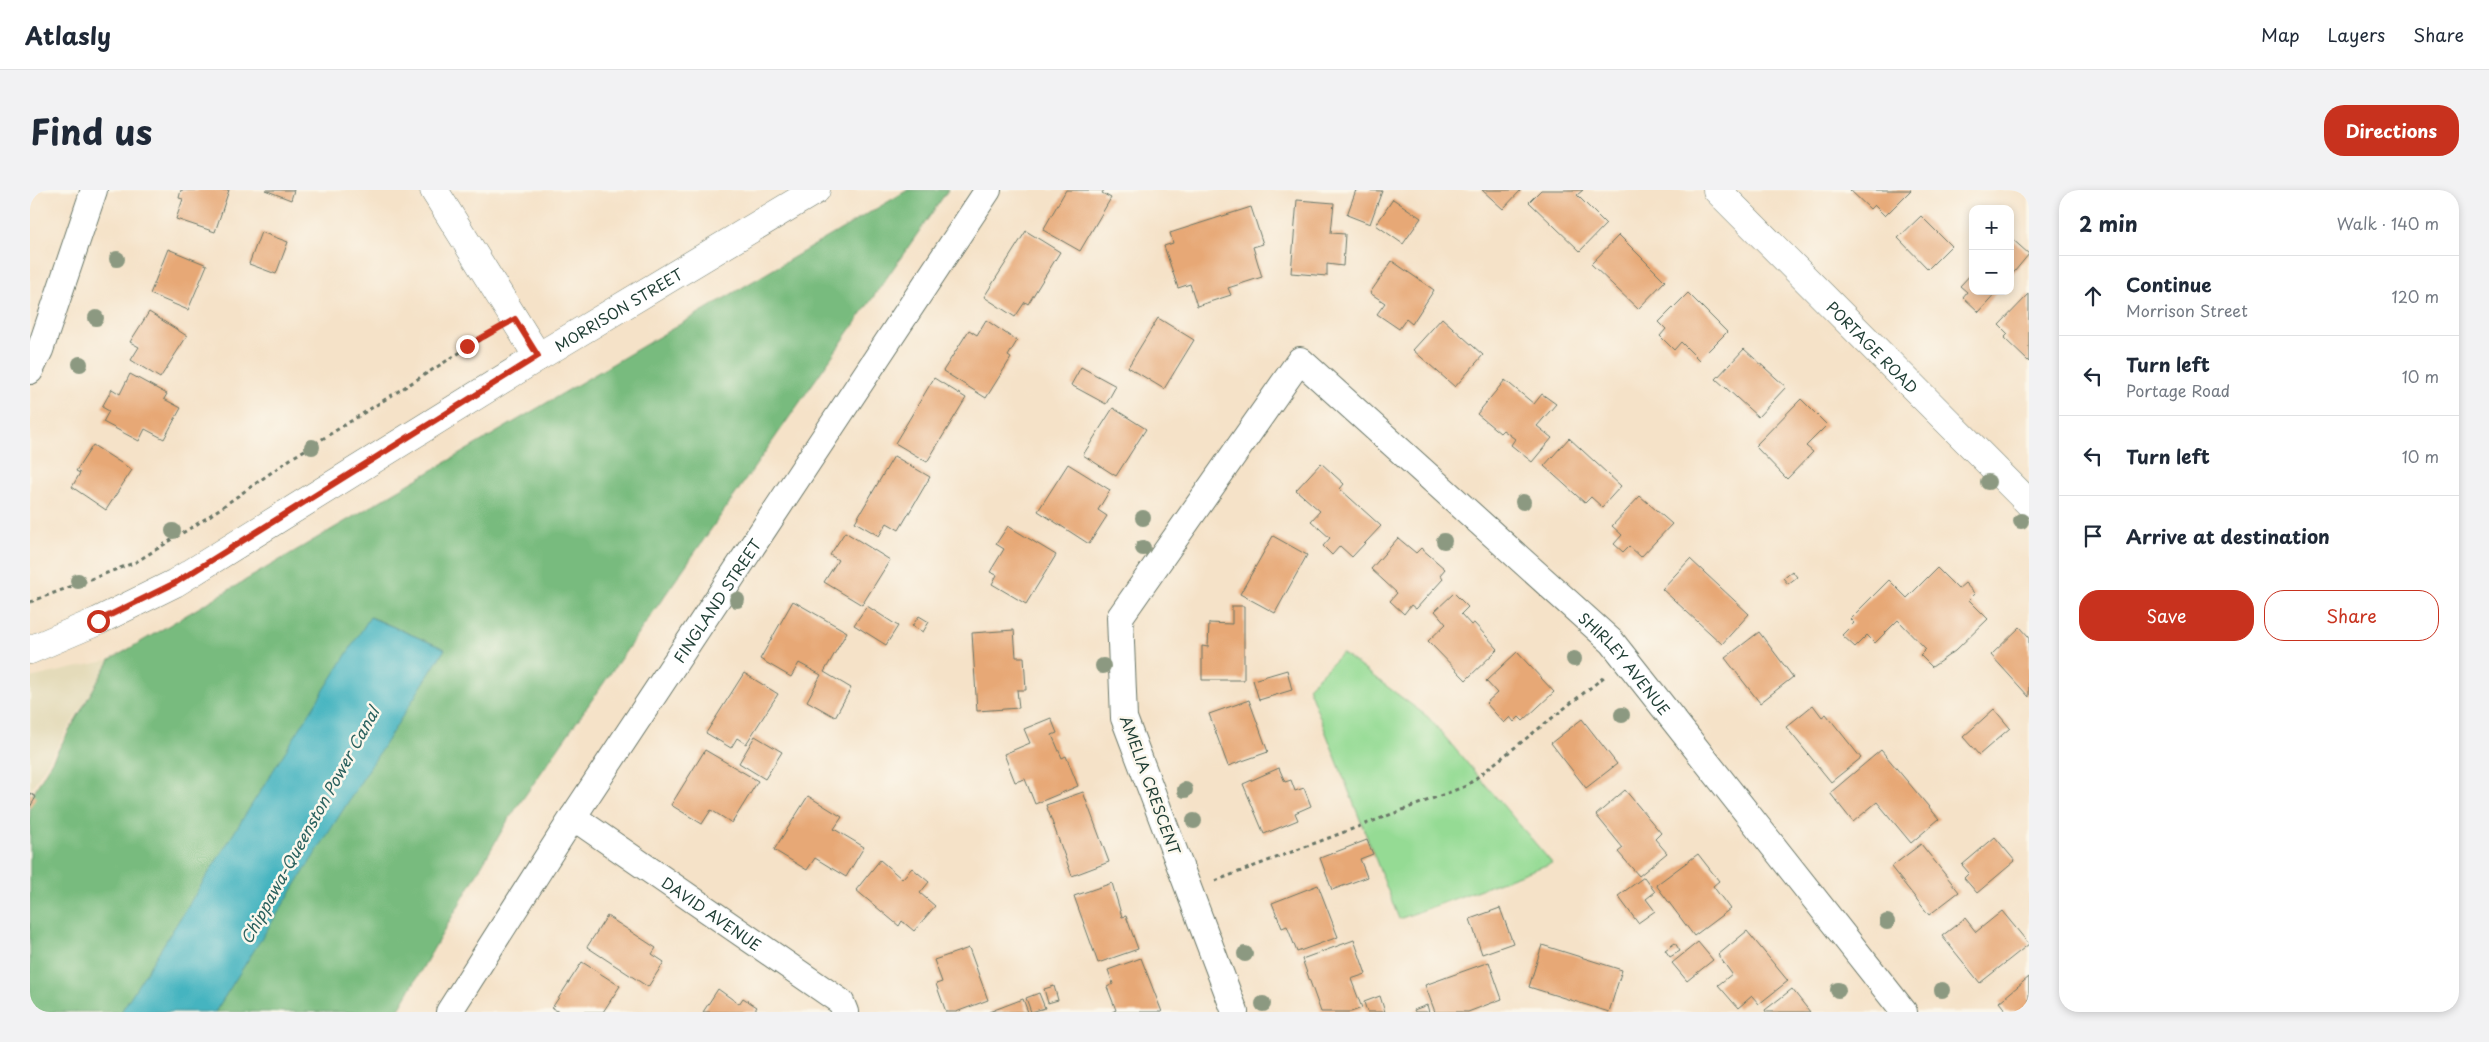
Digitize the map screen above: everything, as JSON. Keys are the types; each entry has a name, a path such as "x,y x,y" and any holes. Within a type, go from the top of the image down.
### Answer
{"street":[{"path":"30,371 40,350 94,190"},
{"path":"434,190 461,236 538,356"},
{"name":"MORRISON STREET","path":"30,650 98,621 175,583 538,356 816,190"},
{"name":"FINGLAND STREET","path":"450,1012 573,817 988,190"},
{"name":"PORTAGE ROAD","path":"1716,190 2029,502"},
{"name":"SHIRLEY AVENUE","path":"1298,363 1300,360 1612,642 1904,1012"},
{"name":"AMELIA CRESCENT","path":"1235,1012 1124,718 1120,616 1298,363"},
{"name":"DAVID AVENUE","path":"573,817 842,1002 845,1012"}],"path":[{"path":"30,602 136,562 205,520 334,431 467,346 515,319"},
{"path":"1189,891 1466,786 1626,660"}],"shaded area":[{"path":"110,660 30,791 30,678"}],"green space":[{"path":"908,190 948,190 508,820 397,1012 215,1012 368,767 445,649 371,617 124,1012 30,1012 30,799 110,660"},
{"path":"1342,653 1428,717 1552,863 1399,919 1308,687"}],"water":[{"name":"Chippawa-Queenston Power Canal","path":"370,617 445,649 215,1012 121,1012"}],"building":[{"path":"181,190 229,190 215,232 176,219 183,199 179,198"},
{"path":"265,190 294,190 291,200"},
{"path":"1066,190 1104,190 1102,193 1111,198 1080,251 1043,230"},
{"path":"1356,190 1382,191 1370,224 1347,215"},
{"path":"1482,190 1521,190 1503,209"},
{"path":"1541,190 1583,190 1577,195 1606,224 1580,251 1529,202"},
{"path":"1850,190 1911,190 1885,216 1874,205 1870,209"},
{"path":"1393,199 1421,218 1403,244 1376,225"},
{"path":"1297,200 1334,203 1331,233 1345,234 1343,266 1327,264 1327,276 1291,273"},
{"path":"1251,207 1263,244 1253,247 1262,277 1228,288 1231,295 1197,306 1190,284 1178,288 1164,246 1173,243 1170,233"},
{"path":"1921,216 1951,246 1928,269 1898,238"},
{"path":"1026,231 1060,252 1028,304 1025,302 1015,317 984,297"},
{"path":"261,232 288,242 276,274 249,264"},
{"path":"1619,235 1665,281 1638,309 1591,264"},
{"path":"2014,241 2029,254 2014,272"},
{"path":"168,249 207,265 188,310 150,294"},
{"path":"1392,261 1434,290 1412,324 1406,319 1399,329 1377,314 1385,303 1370,293"},
{"path":"1969,276 1969,295 1994,295 1979,312 1963,297 1967,292 1960,286"},
{"path":"1688,293 1727,332 1699,360 1681,342 1674,350 1660,336 1666,329 1659,322"},
{"path":"2029,294 2029,362 2004,338 2008,334 1999,325"},
{"path":"149,312 187,336 160,378 131,360 139,347 130,342"},
{"path":"1158,318 1194,340 1164,389 1128,367"},
{"path":"1442,318 1483,355 1455,387 1413,350"},
{"path":"986,320 1017,341 1008,356 1011,358 986,398 943,371 969,330 977,335"},
{"path":"1744,349 1786,387 1758,417 1716,379"},
{"path":"1081,367 1116,386 1106,404 1071,385"},
{"path":"130,374 167,394 164,399 181,408 164,439 145,429 139,441 103,422 109,411 102,407 112,389 120,394"},
{"path":"934,378 966,398 927,462 895,443"},
{"path":"1505,380 1534,404 1542,394 1556,404 1537,426 1552,438 1532,462 1511,445 1515,439 1503,430 1500,433 1477,414"},
{"path":"1801,399 1827,425 1806,446 1813,452 1787,479 1755,446"},
{"path":"1113,408 1146,429 1116,476 1083,455"},
{"path":"1569,438 1621,486 1602,507 1591,497 1585,503 1544,466"},
{"path":"93,445 132,470 106,510 72,487 80,473 76,471"},
{"path":"894,456 930,477 899,530 887,523 879,536 855,522"},
{"path":"1321,463 1344,484 1340,489 1381,526 1352,557 1340,546 1332,555 1323,546 1330,538 1311,521 1320,511 1296,490"},
{"path":"1068,464 1110,490 1098,510 1107,516 1089,544 1038,511"},
{"path":"1640,496 1672,524 1641,557 1629,546 1623,552 1614,544 1622,535 1612,526"},
{"path":"1008,526 1056,555 1026,604 992,584 997,575 990,572 1004,549 996,544"},
{"path":"845,532 890,560 862,605 824,582 838,560 830,555"},
{"path":"1273,536 1307,555 1275,613 1240,594"},
{"path":"1398,538 1416,553 1421,548 1445,569 1440,575 1443,579 1416,609 1411,605 1404,614 1390,601 1397,593 1371,569"},
{"path":"1690,559 1749,614 1722,644 1662,589"},
{"path":"1937,568 1958,589 1965,583 1975,594 1969,600 1988,619 1955,651 1932,667 1920,655 1926,649 1898,620 1875,643 1867,635 1855,647 1842,635 1854,623 1850,619 1889,580 1907,598"},
{"path":"1792,571 1797,577 1788,584 1783,578"},
{"path":"1454,593 1468,607 1461,614 1471,625 1474,623 1498,649 1466,680 1428,641 1446,624 1435,611"},
{"path":"793,601 847,632 824,672 851,688 835,717 807,701 821,675 799,663 791,677 760,659"},
{"path":"867,606 898,626 886,645 854,625"},
{"path":"1232,606 1244,606 1244,680 1202,680 1202,646 1208,647 1209,623 1232,624"},
{"path":"919,616 929,622 923,632 912,626"},
{"path":"2020,627 2029,637 2029,697 1991,655"},
{"path":"1014,630 1016,657 1024,657 1026,690 1017,690 1019,708 977,711 972,633"},
{"path":"1759,632 1793,677 1760,703 1725,658"},
{"path":"1517,652 1554,692 1523,721 1519,717 1514,722 1510,717 1504,723 1486,703 1497,693 1486,681"},
{"path":"1287,670 1292,690 1259,700 1253,680"},
{"path":"744,673 778,694 746,744 737,738 731,748 706,733"},
{"path":"1249,700 1268,752 1228,766 1209,714"},
{"path":"1813,705 1822,717 1826,714 1861,758 1831,782 1786,727"},
{"path":"1994,709 2010,728 1979,755 1963,737"},
{"path":"1051,718 1057,733 1052,735 1062,758 1066,756 1078,786 1035,804 1025,779 1015,782 1004,754 1030,743 1024,729"},
{"path":"1582,719 1617,764 1586,788 1551,743"},
{"path":"755,736 782,752 765,779 739,763"},
{"path":"705,750 758,781 732,823 711,810 702,824 671,805"},
{"path":"1881,750 1939,819 1911,843 1877,802 1853,822 1830,793"},
{"path":"1279,768 1285,782 1291,780 1295,791 1304,788 1311,806 1295,813 1298,820 1264,834 1243,784"},
{"path":"1625,790 1661,833 1655,839 1667,853 1639,876 1618,852 1623,848 1596,815"},
{"path":"1083,792 1109,862 1072,876 1046,805"},
{"path":"30,793 36,797 30,807"},
{"path":"808,796 842,817 834,829 864,847 846,877 815,858 807,870 774,850"},
{"path":"1995,837 2015,861 1977,893 1964,878 1969,873 1962,865"},
{"path":"1367,840 1373,854 1360,859 1367,877 1332,890 1320,858"},
{"path":"1921,844 1959,892 1929,915 1891,867"},
{"path":"1698,854 1719,881 1713,886 1730,909 1694,936 1656,885"},
{"path":"880,860 902,879 912,868 929,882 920,893 935,906 914,931 902,921 899,926 856,890"},
{"path":"1644,877 1655,892 1646,899 1655,911 1638,923 1618,896"},
{"path":"1112,883 1122,917 1126,916 1138,949 1098,963 1074,896"},
{"path":"1318,885 1338,937 1297,952 1287,926 1282,928 1272,903"},
{"path":"1500,908 1513,943 1482,954 1470,919"},
{"path":"2002,911 2029,944 1980,983 1942,936 1965,918 1976,932"},
{"path":"607,916 656,948 652,954 664,962 648,987 587,947"},
{"path":"1747,931 1788,981 1759,1004 1752,996 1738,1008 1718,985 1732,974 1718,955"},
{"path":"1354,940 1366,974 1351,979 1362,1008 1351,1012 1321,1012 1302,959"},
{"path":"1698,942 1713,960 1687,981 1672,963"},
{"path":"1675,943 1680,951 1670,957 1665,950"},
{"path":"1542,945 1622,970 1609,1012 1529,987"},
{"path":"969,948 988,1000 956,1012 946,1012 936,984 942,982 934,960"},
{"path":"1141,958 1162,1012 1112,1012 1116,1010 1107,987 1113,984 1108,970"},
{"path":"582,962 620,986 603,1012 559,1012 552,1008"},
{"path":"1489,962 1502,999 1468,1012 1435,1012 1425,985"},
{"path":"2029,977 2029,1012 2007,1012 1999,1002"},
{"path":"1054,986 1058,1000 1048,1003 1044,989"},
{"path":"718,989 739,1004 743,998 757,1007 755,1010 757,1012 703,1012"},
{"path":"1792,989 1810,1012 1766,1012 1765,1010"},
{"path":"1039,993 1045,1008 1031,1012 1026,998"},
{"path":"1380,996 1385,1012 1367,1012 1364,1002"},
{"path":"1023,999 1028,1012 989,1012"},
{"path":"1427,1005 1429,1012 1415,1012 1414,1010"}],"route":[{"path":"98,621 175,583 538,356 515,319 467,346"}]}
